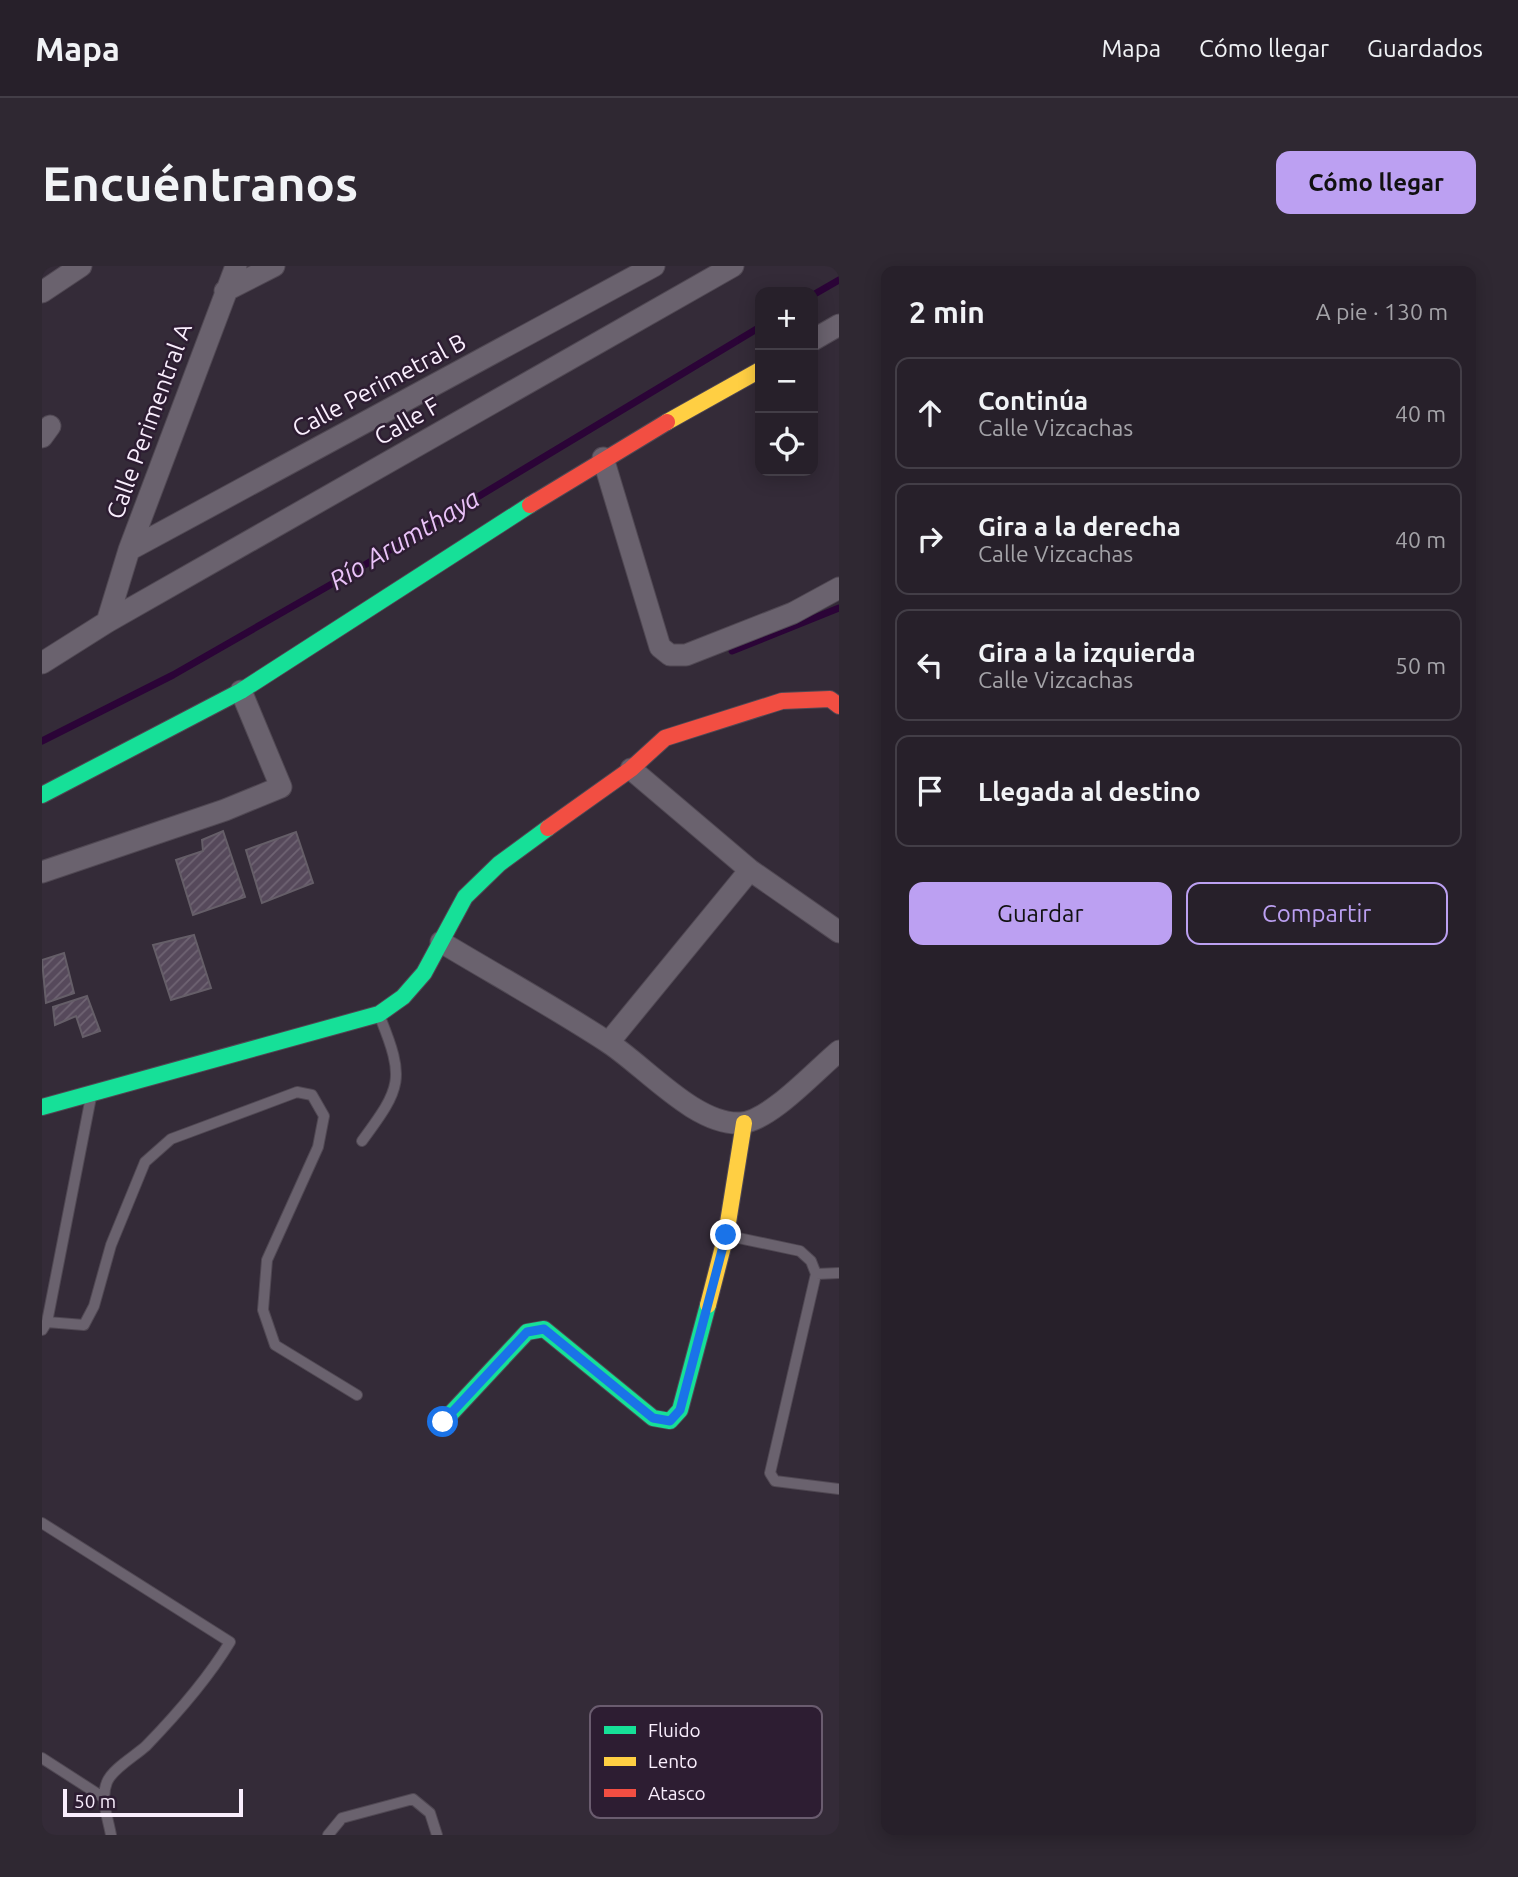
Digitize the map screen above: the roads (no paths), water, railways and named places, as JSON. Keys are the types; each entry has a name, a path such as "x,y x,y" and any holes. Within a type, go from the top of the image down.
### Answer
{"street":[{"path":"42,292 81,266"},
{"name":"Calle Perimentral A","path":"107,622 129,550 236,266"},
{"path":"225,291 274,266"},
{"name":"Calle Perimetral B","path":"129,550 654,266"},
{"name":"Calle F","path":"42,663 107,622 733,266"},
{"path":"818,337 839,325"},
{"path":"42,794 241,691 603,458 755,373"},
{"path":"603,458 660,647 670,655 686,655 742,635 793,613 839,588"},
{"path":"42,872 225,810 281,787 241,691"},
{"path":"42,1107 379,1014 403,998 417,981 465,897 499,864 631,769 665,738 782,701 830,699 839,706"},
{"path":"631,769 750,870 839,932"},
{"path":"609,1042 750,870"},
{"path":"441,942 609,1042 670,1090 726,1123 744,1123 789,1098 839,1051"},
{"path":"443,1422 527,1332 544,1329 653,1418 670,1421 680,1410 726,1235 744,1123"}],"lane":[{"path":"362,1142 397,1082 394,1053 379,1014"},
{"path":"91,1094 45,1326 85,1325 94,1306 111,1245 145,1162 170,1139 297,1092 312,1095 324,1116 318,1147 267,1260 263,1310 275,1345 358,1395"},
{"path":"726,1235 800,1251 811,1261 816,1274 770,1473 775,1481 839,1489"},
{"path":"816,1274 839,1273"},
{"path":"42,1523 230,1642 215,1667 187,1700 144,1747 107,1780 104,1798 111,1835"},
{"path":"42,1758 104,1798"},
{"path":"328,1835 342,1818 413,1799 430,1813 437,1835"}],"waterway":[{"name":"Río Arumthaya","path":"818,292 839,280"},
{"name":"Río Arumthaya","path":"42,741 173,675 358,569 755,330"},
{"path":"732,651 839,608"}]}
